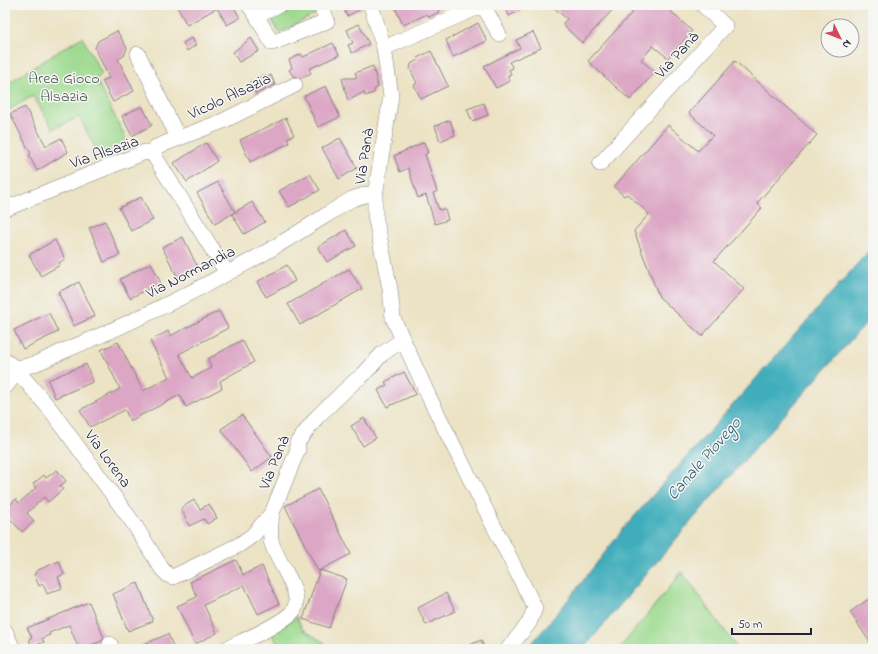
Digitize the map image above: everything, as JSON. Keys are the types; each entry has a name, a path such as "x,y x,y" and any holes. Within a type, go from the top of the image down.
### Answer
{"street":[{"path":"279,5 253,10 272,43 327,21 321,5"},
{"name":"Via Panà","path":"371,5 384,48 390,96 375,196 375,215 390,289 393,318 402,340 535,608 529,623 508,649"},
{"path":"384,48 483,5 499,34"},
{"name":"Via Panà","path":"600,164 725,26 703,5"},
{"name":"Vicolo Alsazia","path":"138,54 178,138"},
{"name":"Vicolo Alsazia","path":"151,153 156,147 223,121 295,85"},
{"name":"Via Alsazia","path":"5,209 145,152 151,153 155,157 227,273"},
{"name":"Via Normandia","path":"10,364 25,366 99,336 259,256 352,199 368,194 375,196"},
{"name":"Via Panà","path":"168,576 173,577 239,545 253,535 272,513 298,449 297,443 310,424 356,380 362,377 382,354 402,340"},
{"path":"5,386 13,377 10,364"},
{"name":"Via Lorena","path":"10,364 50,409 83,452 134,524 168,576"},
{"path":"226,649 280,621 293,610 296,605 295,594 271,541 272,513"},
{"path":"5,631 13,649"}],"green space":[{"path":"301,5 313,5 316,14 279,33 272,20"},
{"name":"Area Gioco Alsazia","path":"82,37 102,74 96,79 128,143 99,155 79,117 53,129 33,96 5,112 5,85"},
{"path":"682,572 738,649 619,649"},
{"path":"297,617 302,629 325,643 320,649 280,649 271,632"}],"water":[{"name":"Canale Piovego","path":"873,246 873,315 711,498 583,649 527,649 564,605 624,528"}],"building":[{"path":"176,5 233,5 240,18 227,25 217,8 187,25"},
{"path":"342,5 362,5 363,8 347,16"},
{"path":"394,5 448,5 438,9 439,12 429,17 427,14 403,25"},
{"path":"504,5 531,5 509,16"},
{"path":"551,5 617,5 582,43 565,27 563,23 567,19"},
{"path":"639,5 664,5 692,31 668,58 653,46 641,60 655,72 630,100 588,61"},
{"path":"478,23 487,41 453,57 446,40"},
{"path":"359,24 369,44 352,53 348,45 353,43 347,30"},
{"path":"117,31 127,48 124,56 118,59 134,91 113,102 102,81 109,78 95,48 98,41"},
{"path":"533,32 541,48 509,62 513,68 509,70 511,74 507,76 510,81 496,88 484,66 520,48 516,40"},
{"path":"192,38 196,45 187,51 183,43"},
{"path":"251,38 259,51 239,62 233,52"},
{"path":"333,43 339,55 309,69 311,73 301,78 293,76 289,70 292,68 289,60 301,54 303,57"},
{"path":"431,51 448,86 421,99 414,85 417,83 410,69 411,64 418,60 417,58"},
{"path":"735,61 817,135 757,203 762,208 714,261 744,289 702,336 659,297 634,231 649,214 627,194 624,196 614,187 668,125 698,151 713,135 689,113"},
{"path":"373,66 378,87 374,90 374,93 365,96 364,92 348,101 342,78 357,78 355,73"},
{"path":"265,75 266,78 271,75 275,85 256,94 250,82"},
{"path":"326,86 340,117 318,127 304,96"},
{"path":"484,103 488,115 472,121 467,109"},
{"path":"142,106 152,125 132,136 122,116"},
{"path":"25,107 46,146 61,138 68,152 37,171 29,155 31,154 10,114"},
{"path":"286,118 294,135 287,138 289,143 250,162 240,140"},
{"path":"450,120 455,135 440,141 435,126"},
{"path":"340,138 357,168 339,179 322,148"},
{"path":"424,142 428,153 425,154 437,192 433,193 439,210 445,209 448,220 435,224 426,195 418,198 408,168 400,172 394,156"},
{"path":"206,143 217,161 187,182 174,163"},
{"path":"310,174 320,190 289,207 279,191"},
{"path":"218,182 235,212 215,224 197,193"},
{"path":"141,197 153,220 131,231 119,208"},
{"path":"252,202 265,222 244,234 232,214"},
{"path":"105,221 120,255 104,262 89,228"},
{"path":"346,230 356,246 327,262 318,247"},
{"path":"183,237 198,268 178,278 162,247"},
{"path":"55,240 65,259 59,263 60,265 41,276 29,255"},
{"path":"151,263 161,283 130,298 120,279"},
{"path":"287,265 295,281 266,297 257,282"},
{"path":"349,269 362,289 300,325 288,304"},
{"path":"79,282 95,316 74,326 58,292"},
{"path":"219,311 228,328 179,354 192,378 211,368 208,359 242,340 254,362 220,381 222,388 186,407 180,395 130,421 125,410 90,427 80,410 120,389 101,350 118,342 143,391 169,377 150,341 168,331 170,336"},
{"path":"49,313 58,332 23,349 14,330"},
{"path":"86,364 93,382 55,398 48,380"},
{"path":"404,372 416,394 387,407 378,390 387,385 385,382"},
{"path":"242,415 272,457 252,472 221,429"},
{"path":"364,418 376,438 363,446 351,426"},
{"path":"57,470 66,481 60,486 63,489 48,502 44,497 27,513 34,521 22,532 5,513 5,509 16,499 19,503 36,488 33,484 44,475 46,478"},
{"path":"318,489 351,554 318,571 285,506"},
{"path":"194,500 200,509 209,504 217,518 207,524 204,519 189,526 181,508"},
{"path":"236,560 243,575 262,566 279,604 258,614 244,585 204,605 217,633 195,644 177,606 197,597 190,582"},
{"path":"59,561 64,574 58,577 62,588 47,594 43,584 39,586 34,574 36,571"},
{"path":"320,570 347,579 329,628 303,619"},
{"path":"138,583 153,621 128,631 113,594"},
{"path":"446,593 455,611 426,625 418,608"},
{"path":"873,596 873,647 850,612"},
{"path":"89,602 104,638 102,641 79,649 69,625 49,633 50,635 42,638 44,642 32,647 29,639 32,637 27,628"},
{"path":"168,634 174,649 132,649"},
{"path":"481,640 485,649 460,649"}]}
